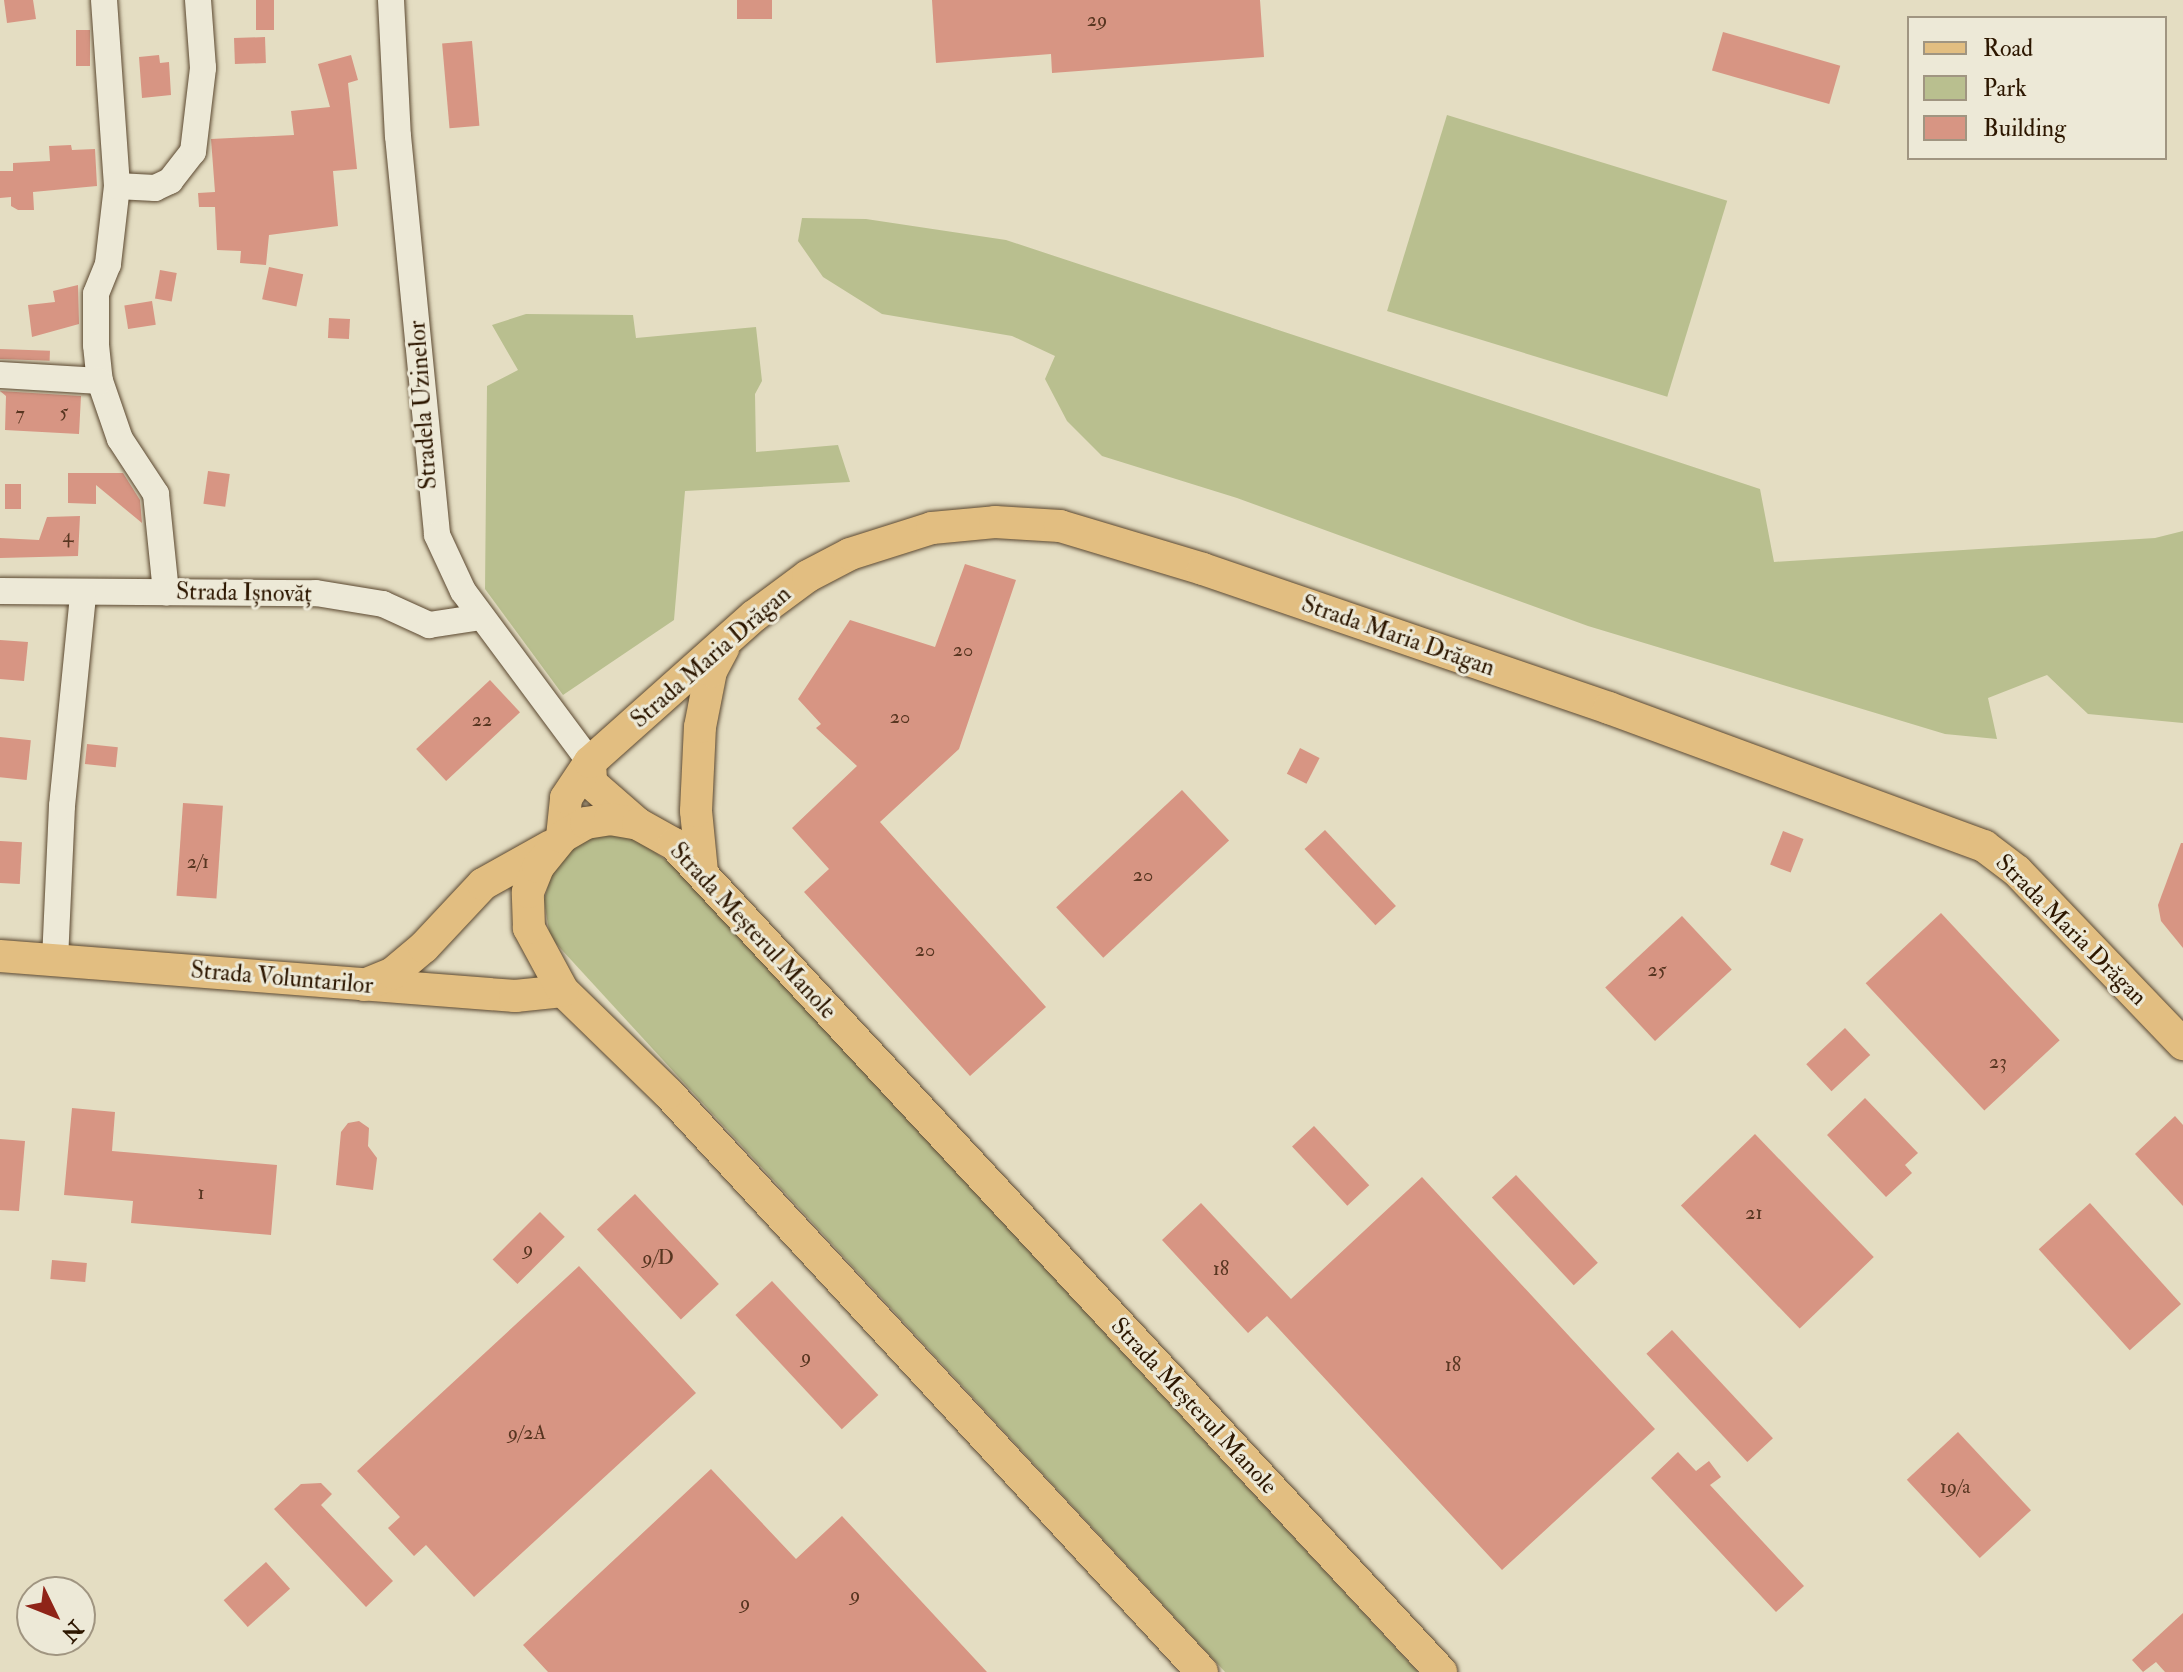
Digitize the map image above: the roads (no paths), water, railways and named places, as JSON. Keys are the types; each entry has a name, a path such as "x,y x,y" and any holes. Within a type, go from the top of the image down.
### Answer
{"main road":[{"name":"Strada Maria Drăgan","path":"556,841 566,798 590,762 728,638 808,576 890,539 963,523 995,522 1096,535 1609,708 1984,846 2017,871 2183,1044"},
{"path":"702,872 696,811 700,727 711,671 728,638"},
{"path":"590,762 591,783 638,824"},
{"name":"Strada Meșterul Manole","path":"364,985 393,973 424,947 483,884 586,823 638,824 674,844 1441,1672"},
{"path":"556,841 528,892 529,928 563,991 668,1093 1202,1672"},
{"name":"Strada Voluntarilor","path":"0,956 515,996 563,991"}],"street":[{"path":"104,0 117,186 108,264 96,294 100,381 120,439 156,494 166,592"},
{"path":"117,186 155,188 184,169 193,152 203,68 198,0"},
{"name":"Stradela Uzinelor","path":"391,0 430,501 452,573 481,617 590,762"},
{"path":"0,375 100,381"},
{"name":"Strada Ișnovăț","path":"0,591 83,595 316,593 383,604 435,625 481,617"},
{"path":"55,960 62,806 83,595"}]}
